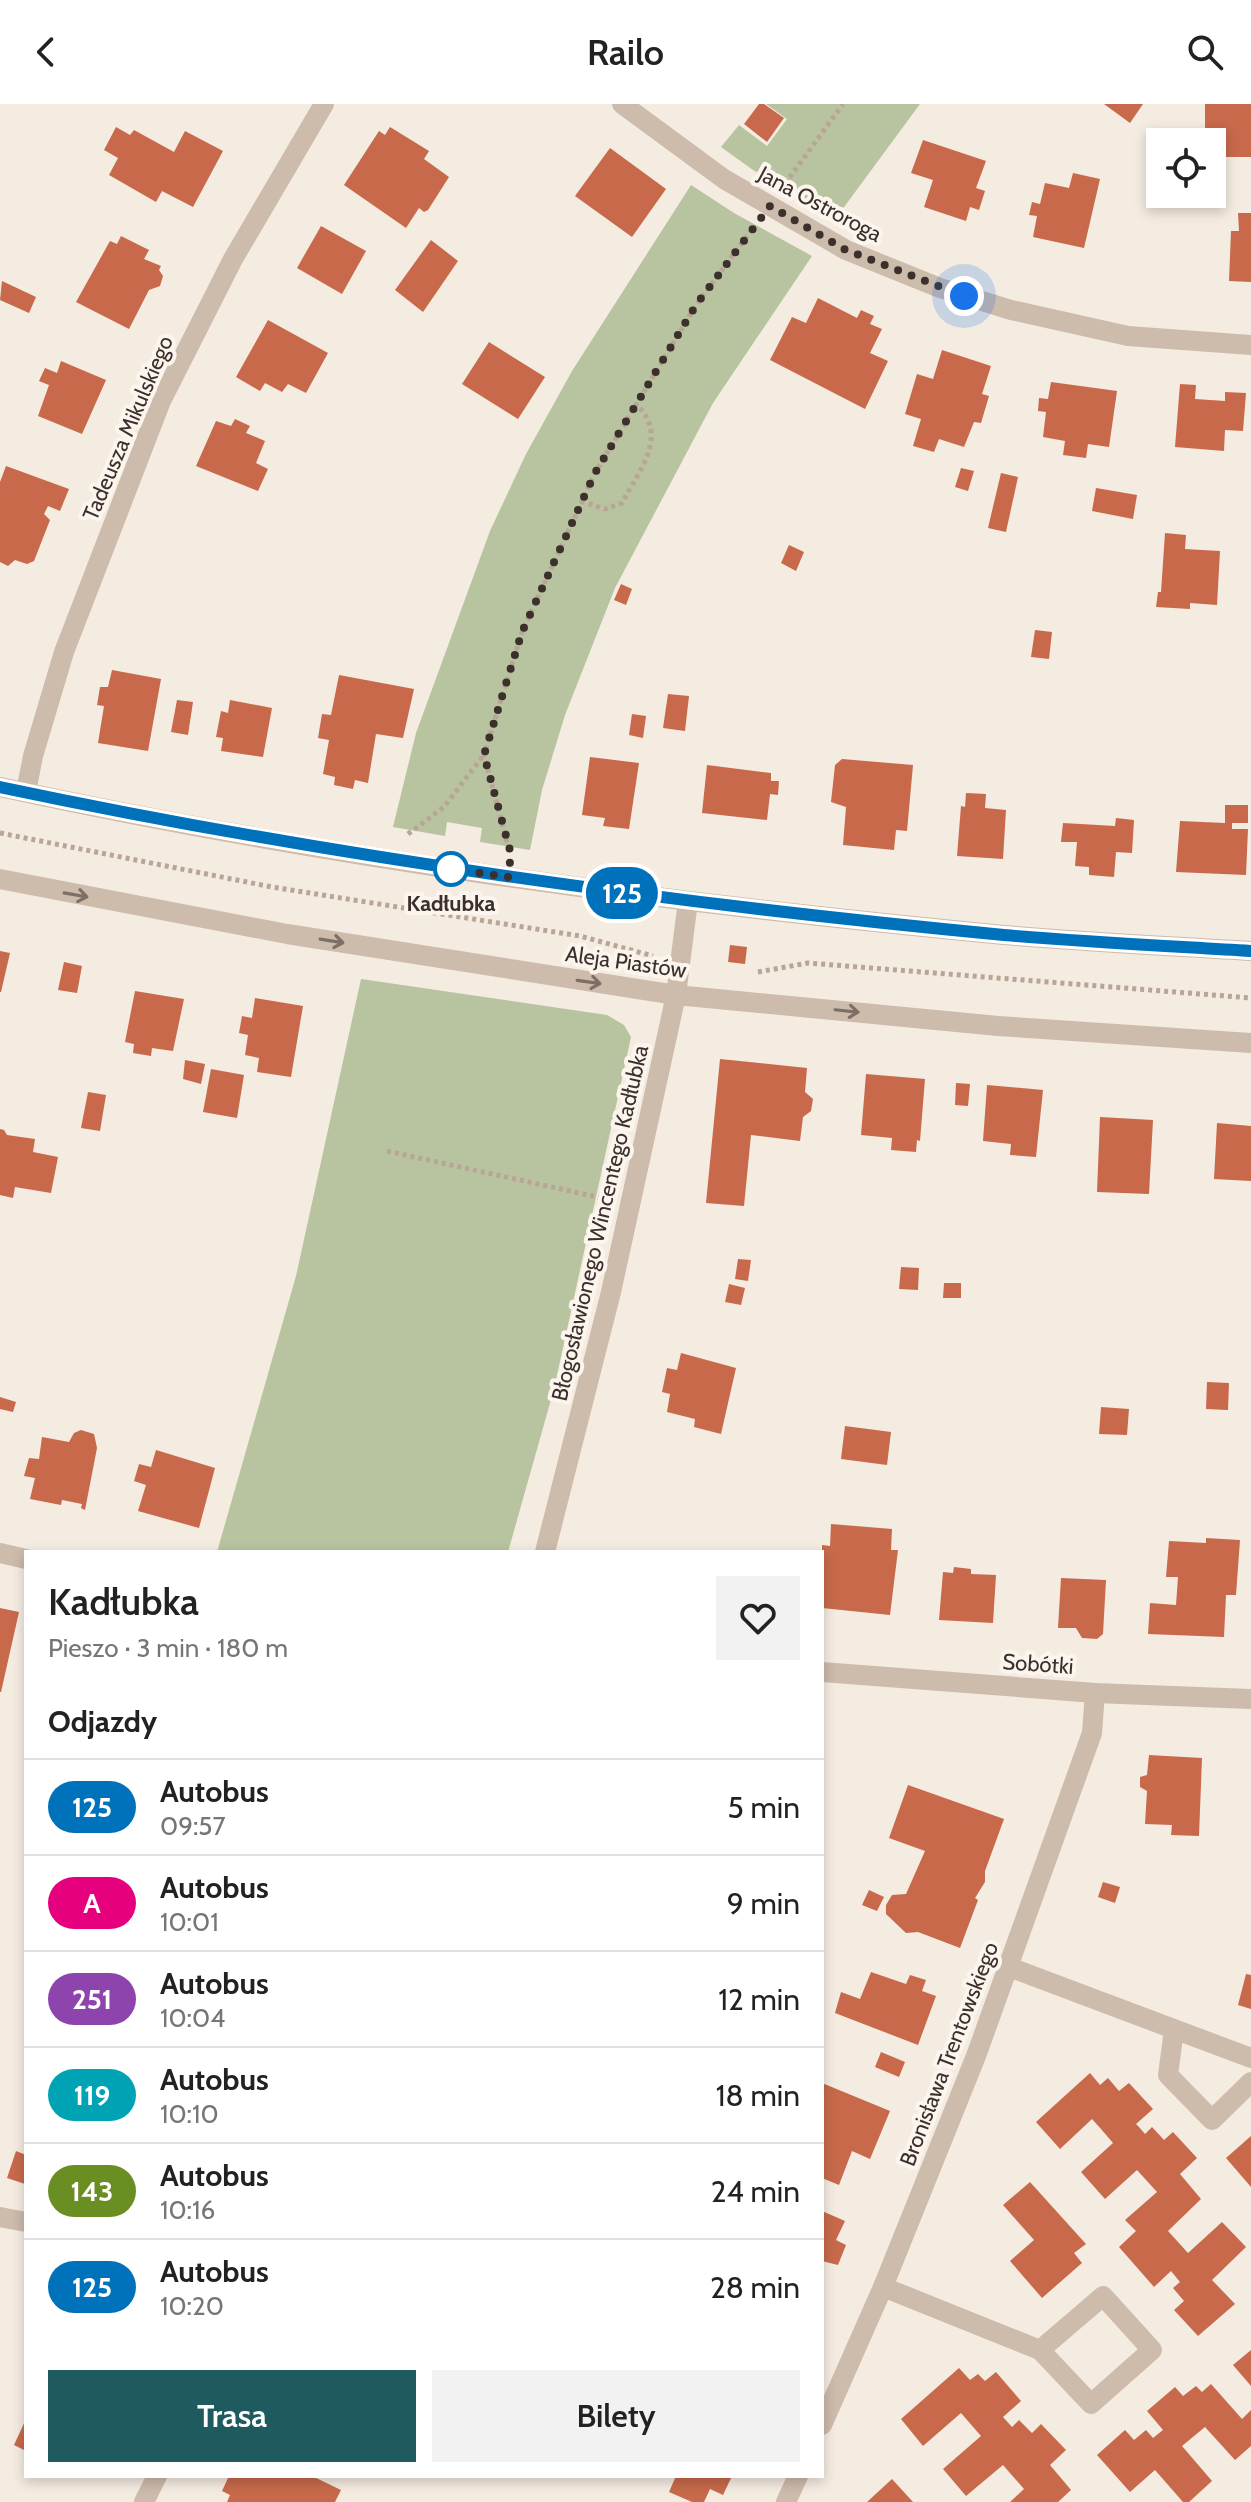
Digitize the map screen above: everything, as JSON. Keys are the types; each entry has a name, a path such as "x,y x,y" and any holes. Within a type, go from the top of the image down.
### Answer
{"street":[{"name":"Tadeusza Mikulskiego","path":"26,792 64,652 161,401 233,259 324,104"},
{"name":"Jana Ostroroga","path":"622,104 724,179 846,250 940,288 1011,310 1146,339 1251,345"},
{"path":"0,787 222,831 508,877 688,901 1002,934 1251,951"},
{"name":"Aleja Piastów","path":"0,879 287,934 676,995 998,1026 1251,1043"},
{"name":"Błogosławionego Wincentego Kadłubka","path":"546,1550 611,1292 676,995 688,901"},
{"path":"0,1553 24,1559"},
{"name":"Sobótki","path":"824,1672 1095,1693 1251,1699"},
{"name":"Bronisława Trentowskiego","path":"824,2420 883,2287 976,2056 1092,1733 1095,1693"},
{"path":"1009,1967 1251,2058"},
{"path":"1174,2030 1168,2075 1212,2120 1251,2082"},
{"path":"0,2217 24,2222"},
{"path":"883,2287 1040,2350 1091,2404 1152,2350 1103,2296 1040,2350"},
{"path":"144,2502 156,2478"},
{"path":"786,2502 797,2478"}],"path":[{"path":"404,837 444,807 484,755 522,632 595,473 696,305 843,104"},
{"path":"581,501 605,509 622,503 652,446 652,426 636,404"},
{"path":"484,755 511,854 508,877"},
{"path":"0,833 272,887 580,936 679,961"},
{"path":"745,970 780,969 808,963 1251,998"},
{"path":"387,1151 603,1198"}],"green space":[{"path":"766,104 920,104 836,218 753,170 721,147 739,125 767,146 787,119"},
{"path":"691,185 812,256 713,403 615,588 565,715 542,790 530,850 480,842 482,828 447,822 445,836 393,827 416,733 490,531 526,454 572,371"},
{"path":"361,979 607,1015 624,1025 631,1037 554,1389 509,1550 218,1550 296,1276"}],"building":[{"path":"759,104 764,104 784,118 767,142 744,124"},
{"path":"1104,104 1143,104 1130,123"},
{"path":"1205,104 1251,104 1251,157 1226,157 1226,128 1205,128"},
{"path":"116,127 130,135 134,130 174,152 185,131 223,151 193,207 162,191 156,202 109,175 118,158 104,150"},
{"path":"390,127 429,151 424,159 449,177 428,210 424,212 419,208 406,228 344,185 379,131 385,135"},
{"path":"923,140 986,161 976,188 985,191 979,210 970,207 966,221 924,207 933,180 911,173"},
{"path":"610,148 666,189 632,237 575,196"},
{"path":"1073,173 1100,179 1084,248 1033,237 1037,216 1029,215 1032,202 1040,204 1045,183 1069,188"},
{"path":"1238,213 1251,213 1251,282 1229,281 1231,231 1239,231"},
{"path":"321,226 366,251 342,294 297,268"},
{"path":"121,236 149,250 144,259 161,266 159,270 163,276 160,286 149,290 129,329 76,302 110,241 117,244"},
{"path":"431,240 458,261 423,312 395,290"},
{"path":"2,281 36,297 29,313 0,300"},
{"path":"818,298 857,318 861,310 874,316 870,324 882,329 870,353 888,361 865,409 770,360 792,317 806,323"},
{"path":"268,320 328,353 306,393 288,384 282,392 265,383 260,391 236,377"},
{"path":"489,342 545,377 518,419 462,384"},
{"path":"942,350 991,366 982,394 989,396 981,423 974,422 964,447 939,439 934,452 913,446 921,419 905,414 917,374 933,379"},
{"path":"61,361 106,380 82,434 38,416 49,385 39,381 45,368 57,373"},
{"path":"1051,382 1117,391 1109,447 1088,444 1086,458 1063,455 1065,441 1043,437 1046,412 1038,411 1039,398 1048,399"},
{"path":"1180,384 1196,385 1195,399 1225,401 1225,392 1246,393 1243,431 1225,430 1224,451 1175,447"},
{"path":"235,419 250,426 246,433 265,441 256,463 268,469 258,491 196,466 216,421 231,426"},
{"path":"6,466 69,489 60,511 48,506 44,514 50,520 34,561 27,564 15,560 8,566 0,562 0,482"},
{"path":"961,468 974,471 968,491 955,487"},
{"path":"1001,473 1018,477 1006,532 988,528"},
{"path":"1096,488 1137,495 1133,519 1092,511"},
{"path":"1165,533 1186,535 1185,549 1220,551 1217,605 1190,603 1190,609 1156,607 1158,592 1161,592"},
{"path":"789,545 804,552 796,571 781,563"},
{"path":"621,584 632,589 626,605 614,600"},
{"path":"1035,630 1052,632 1049,659 1031,657"},
{"path":"112,670 161,679 148,751 98,743 104,706 97,705 100,687 108,687"},
{"path":"339,675 414,689 403,738 376,734 368,783 355,780 353,789 334,785 335,777 323,774 329,740 318,738 322,714 331,715"},
{"path":"668,694 689,696 685,731 663,728"},
{"path":"177,700 193,702 188,735 171,732"},
{"path":"230,700 272,708 263,757 221,751 223,738 216,737 221,711 228,713"},
{"path":"632,714 646,716 643,738 629,735"},
{"path":"590,757 639,763 629,829 603,826 605,818 582,815"},
{"path":"842,759 913,765 907,831 896,830 894,850 843,845 846,807 831,802 835,765"},
{"path":"707,765 771,773 771,781 779,781 778,795 770,794 767,820 702,813"},
{"path":"966,793 986,794 985,808 1006,810 1003,859 957,856 961,806 965,807"},
{"path":"1225,805 1248,805 1248,823 1232,823 1232,829 1248,829 1246,875 1176,872 1180,821 1225,823"},
{"path":"1116,818 1134,820 1132,853 1116,852 1114,877 1089,875 1089,867 1075,866 1077,842 1061,842 1063,823 1115,826"},
{"path":"730,945 747,947 745,964 728,962"},
{"path":"0,951 10,953 1,992 0,992"},
{"path":"64,962 82,966 77,993 58,990"},
{"path":"135,991 184,999 173,1051 152,1048 151,1056 133,1053 134,1044 125,1042"},
{"path":"255,998 303,1006 291,1077 257,1072 259,1058 245,1055 248,1035 239,1033 242,1016 252,1018"},
{"path":"720,1059 807,1068 805,1092 813,1099 811,1111 803,1117 800,1141 751,1135 744,1206 706,1203"},
{"path":"185,1060 205,1064 201,1084 183,1079"},
{"path":"211,1069 244,1075 237,1118 203,1112"},
{"path":"866,1074 925,1079 920,1141 917,1140 916,1152 891,1150 892,1138 861,1135"},
{"path":"956,1083 970,1084 968,1106 955,1105"},
{"path":"987,1085 1043,1090 1036,1157 1010,1155 1011,1144 983,1141"},
{"path":"88,1092 106,1095 100,1131 81,1128"},
{"path":"1100,1117 1153,1120 1149,1194 1097,1192"},
{"path":"1217,1123 1251,1126 1251,1181 1214,1179"},
{"path":"0,1129 7,1135 35,1139 33,1152 58,1157 51,1193 15,1187 13,1198 0,1195"},
{"path":"738,1259 751,1260 748,1281 735,1279"},
{"path":"901,1267 919,1268 918,1290 899,1289"},
{"path":"944,1283 961,1283 961,1298 943,1298"},
{"path":"729,1284 745,1288 741,1305 725,1302"},
{"path":"681,1353 736,1368 721,1434 694,1427 695,1419 667,1412 670,1394 662,1392 667,1368 677,1370"},
{"path":"1207,1382 1229,1383 1228,1410 1206,1409"},
{"path":"0,1397 16,1402 13,1412 0,1409"},
{"path":"1101,1407 1129,1409 1127,1435 1099,1434"},
{"path":"845,1426 891,1432 887,1465 841,1459"},
{"path":"81,1430 94,1434 97,1448 85,1510 81,1508 82,1504 62,1500 61,1505 30,1499 35,1478 24,1476 29,1458 39,1459 42,1437 69,1442 74,1433"},
{"path":"156,1450 215,1468 199,1528 138,1511 146,1485 134,1481 139,1464 151,1467"},
{"path":"831,1524 892,1529 891,1550 898,1550 890,1615 824,1608 822,1545 830,1546"},
{"path":"1206,1538 1240,1540 1236,1595 1226,1595 1224,1637 1148,1634 1150,1603 1176,1605 1178,1577 1166,1577 1169,1541 1206,1543"},
{"path":"954,1567 971,1569 971,1574 996,1575 993,1623 939,1620 943,1572 953,1573"},
{"path":"1061,1578 1106,1580 1103,1634 1097,1639 1082,1638 1076,1628 1058,1628"},
{"path":"0,1608 19,1612 1,1692 0,1692"},
{"path":"1149,1755 1202,1758 1199,1836 1171,1835 1172,1825 1145,1824 1147,1791 1140,1787 1140,1777 1147,1775"},
{"path":"908,1785 1004,1819 960,1948 918,1932 906,1933 886,1914 886,1905 892,1895 906,1894 925,1851 889,1838"},
{"path":"1103,1882 1120,1887 1115,1903 1098,1897"},
{"path":"869,1890 884,1897 877,1911 862,1905"},
{"path":"871,1972 906,1984 910,1975 926,1980 922,1991 936,1996 918,2045 835,2013 841,1992 860,1999"},
{"path":"1246,1974 1251,1975 1251,2009 1238,2005"},
{"path":"881,2052 905,2062 899,2077 875,2067"},
{"path":"1090,2073 1100,2085 1108,2078 1119,2091 1129,2083 1153,2109 1136,2124 1145,2134 1152,2127 1164,2140 1173,2132 1197,2158 1180,2174 1201,2199 1168,2231 1188,2253 1222,2222 1246,2247 1212,2280 1235,2304 1198,2336 1174,2310 1184,2301 1173,2288 1180,2282 1171,2271 1154,2287 1119,2247 1136,2231 1125,2220 1157,2192 1137,2170 1105,2199 1081,2172 1113,2143 1101,2129 1092,2119 1060,2149 1036,2122"},
{"path":"824,2084 890,2111 870,2159 852,2151 839,2185 824,2179"},
{"path":"1251,2136 1251,2187 1226,2158"},
{"path":"16,2151 24,2154 24,2184 7,2178"},
{"path":"1030,2182 1086,2244 1074,2253 1082,2263 1042,2298 1010,2261 1034,2240 1003,2205"},
{"path":"824,2212 845,2221 836,2240 846,2245 838,2265 824,2262"},
{"path":"1251,2350 1251,2386 1233,2365"},
{"path":"959,2368 970,2380 978,2374 985,2381 996,2372 1021,2401 1003,2417 1012,2427 1019,2420 1032,2433 1041,2424 1066,2450 1050,2465 1071,2490 1058,2502 1010,2502 1024,2489 1003,2465 966,2496 943,2469 981,2436 961,2413 923,2446 901,2419"},
{"path":"1211,2384 1242,2419 1251,2410 1251,2446 1235,2460 1205,2427 1182,2446 1212,2481 1189,2502 1183,2502 1155,2470 1130,2492 1097,2455 1125,2430 1134,2440 1146,2430 1153,2438 1163,2430 1147,2411 1175,2387 1183,2396 1196,2386 1202,2392"},
{"path":"24,2423 24,2450 14,2445"},
{"path":"228,2478 316,2478 341,2490 335,2502 227,2502 230,2495 222,2491"},
{"path":"675,2478 731,2478 723,2495 710,2489 704,2502 692,2502 669,2492"},
{"path":"892,2479 913,2502 867,2502"}],"bus line":[{"name":"125","path":"0,787 222,831 462,871 606,891 1002,934 1251,951"}],"place":[{"name":"Kadłubka","path":"451,869"}],"route":[{"path":"451,869 508,877 511,854 484,755 522,632 595,473 696,305 770,206 846,250 964,296"}]}
